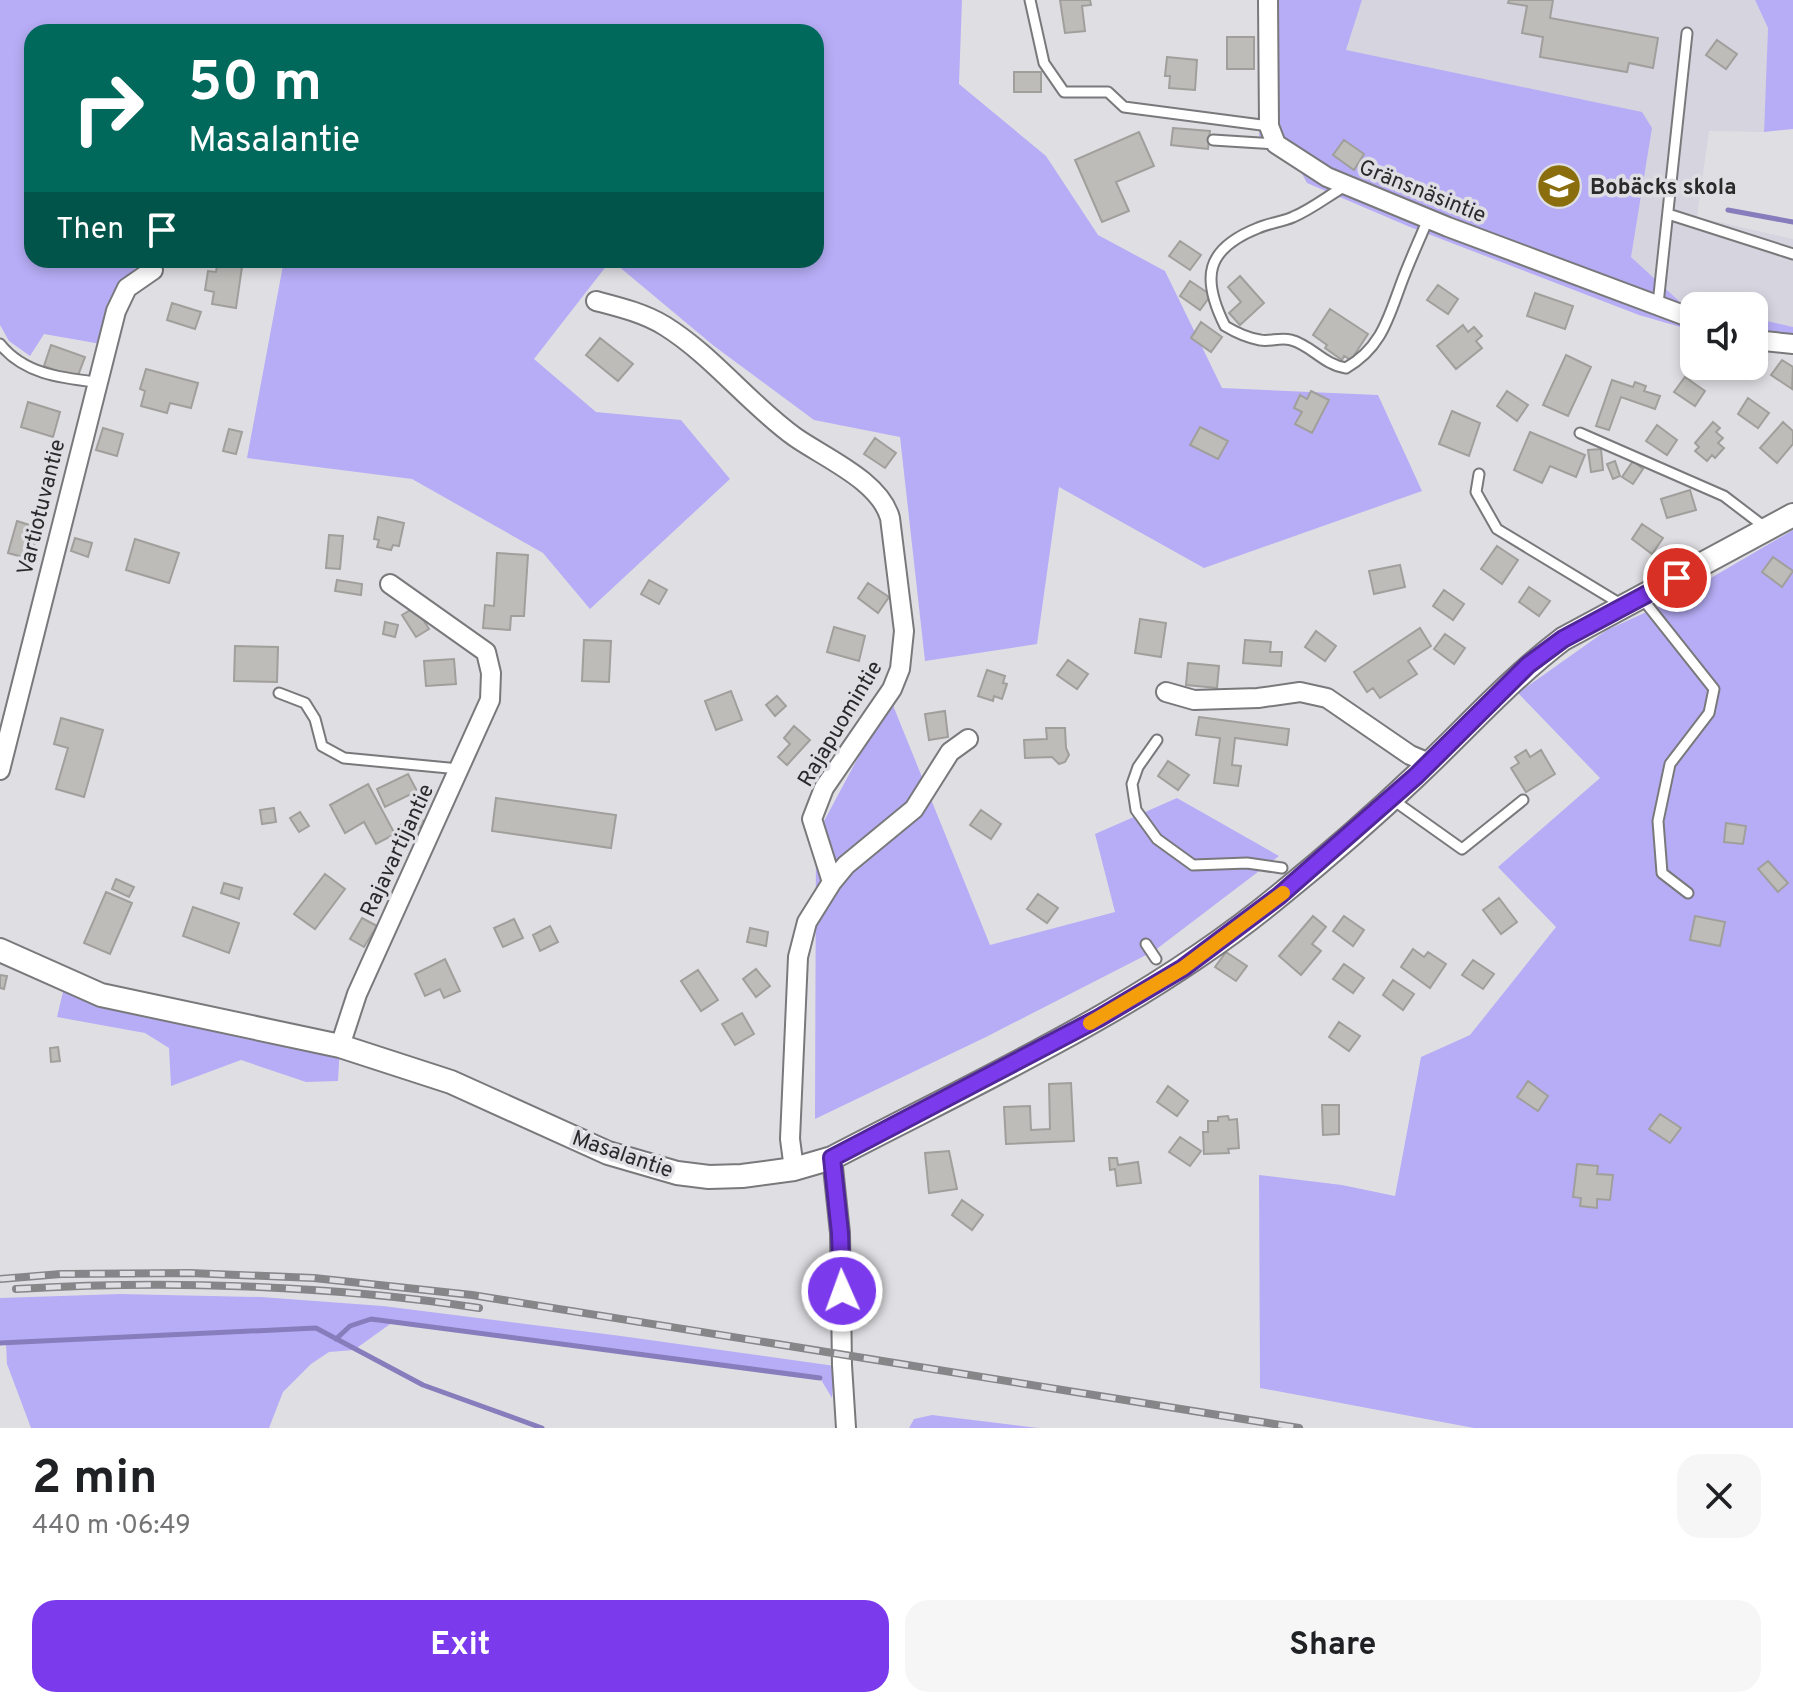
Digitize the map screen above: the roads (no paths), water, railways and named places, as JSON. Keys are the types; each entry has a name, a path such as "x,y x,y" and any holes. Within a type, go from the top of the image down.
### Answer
{"street":[{"path":"1268,0 1272,135"},
{"name":"Gränsnäsintie","path":"1272,135 1327,177 1428,219 1680,313"},
{"name":"Vartiotuvantie","path":"0,770 116,311 127,288 153,270"},
{"name":"Rajapuomintie","path":"596,301 625,308 665,326 792,435 870,487 888,510 904,631 900,669 892,689 824,788 812,819 832,882"},
{"path":"1768,341 1793,344"},
{"name":"Masalantie","path":"0,950 101,995 340,1046 451,1082 608,1153 639,1163 709,1177 794,1169 832,1158 1099,1018 1183,968 1279,896 1429,763 1528,665 1563,639 1793,515"},
{"name":"Rajavartijantie","path":"340,1046 357,994 490,700 491,673 486,652 390,584"},
{"path":"1166,692 1194,700 1258,698 1300,692 1327,698 1410,755 1429,763"},
{"path":"794,1169 790,1139 798,957 807,922 846,865 914,809 950,752 968,739"},
{"path":"832,1158 840,1233 846,1428"}],"lane":[{"path":"1030,0 1044,63 1064,92 1108,92 1124,107 1272,135"},
{"path":"1658,304 1687,33"},
{"path":"1213,140 1272,135"},
{"path":"1347,185 1293,217 1256,228 1218,253 1209,269 1214,299 1225,326 1262,341 1278,338 1292,340 1338,367 1346,368 1372,347 1388,323 1428,219"},
{"path":"1668,214 1793,254"},
{"path":"0,344 9,355 48,376 96,382"},
{"path":"1580,433 1724,496 1769,530"},
{"path":"1479,474 1476,492 1497,529 1632,601 1714,689 1709,713 1670,764 1658,821 1662,873 1688,893"},
{"path":"279,693 305,703 315,719 322,746 344,758 459,769"},
{"path":"1157,740 1138,767 1132,784 1136,810 1157,839 1193,865 1247,863 1282,868"},
{"path":"1390,798 1462,849 1523,800"},
{"path":"1146,944 1156,959"}],"waterway":[{"path":"1728,210 1793,222"},
{"path":"336,1339 350,1326 371,1319 820,1378"},
{"path":"0,1343 316,1328 423,1385 542,1428"}],"railway":[{"path":"0,1279 61,1274 190,1273 314,1278 472,1295 1299,1428"},
{"path":"16,1289 131,1285 248,1286 365,1294 479,1308"}],"place":[{"name":"Bobäcks skola","path":"1559,186"}]}
